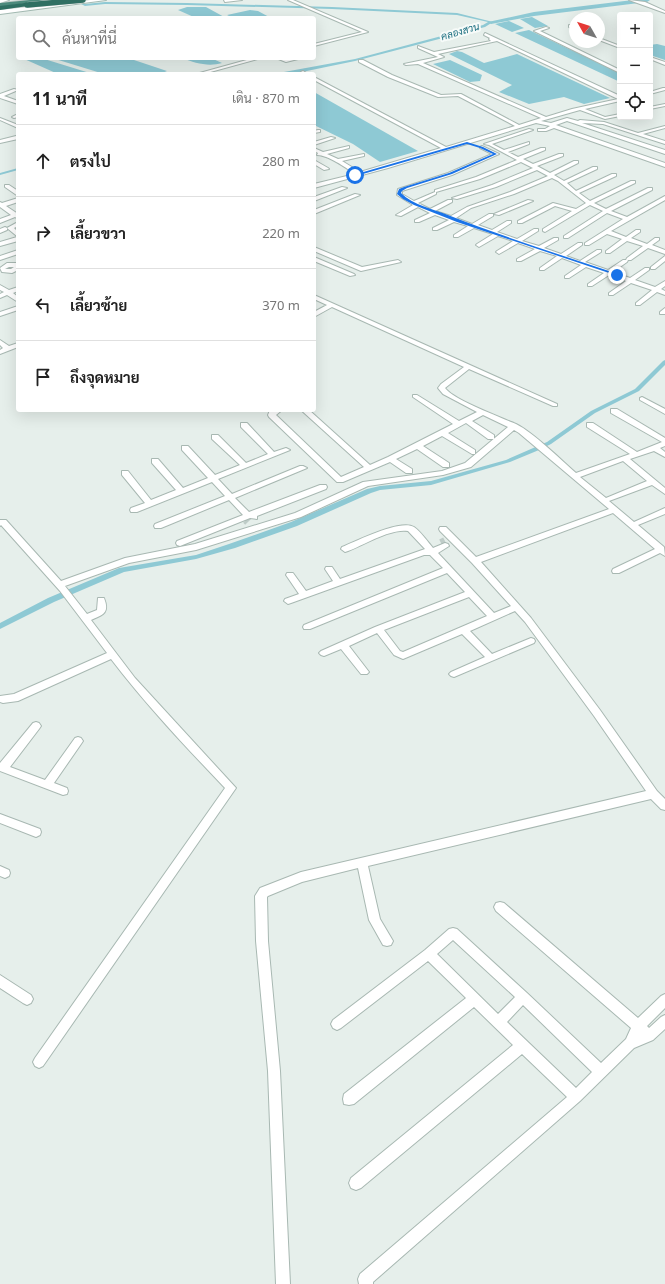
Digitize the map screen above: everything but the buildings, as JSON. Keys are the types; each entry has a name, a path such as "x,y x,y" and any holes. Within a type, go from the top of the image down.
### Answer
{"highway":[{"path":"27,4 44,0"},
{"path":"0,7 44,0"},
{"path":"27,4 52,0"},
{"path":"0,7 67,0"},
{"path":"27,4 83,1"},
{"path":"0,7 74,2"}],"main road":[{"path":"0,1 6,0"},
{"path":"0,12 74,2 103,0"}],"street":[{"path":"225,1 240,0"},
{"path":"290,0 308,9 366,32 316,44"},
{"path":"631,0 644,3 665,12"},
{"path":"313,16 321,14"},
{"path":"547,28 536,32 617,71"},
{"path":"435,53 495,41 487,36 617,98"},
{"path":"605,41 617,46"},
{"path":"406,64 419,63 442,57 419,47"},
{"path":"653,59 665,64"},
{"path":"204,72 251,60"},
{"path":"361,60 372,67 440,96 459,95 518,126"},
{"path":"419,63 545,118"},
{"path":"372,67 378,65"},
{"path":"316,79 446,150"},
{"path":"653,87 659,90"},
{"path":"653,91 665,89"},
{"path":"0,96 16,90"},
{"path":"0,96 16,102"},
{"path":"479,144 518,126 572,110 617,100"},
{"path":"653,107 665,105"},
{"path":"580,109 621,128 665,143"},
{"path":"574,121 606,120 617,116"},
{"path":"2,119 16,126"},
{"path":"540,130 548,129 552,125 565,119 665,152"},
{"path":"536,121 552,125 665,165"},
{"path":"639,134 665,127"},
{"path":"609,133 621,128"},
{"path":"330,178 446,150 479,144 531,130"},
{"path":"0,142 16,138"},
{"path":"316,143 333,138"},
{"path":"505,151 527,143"},
{"path":"479,144 505,151 521,159 564,183 590,203 627,219"},
{"path":"479,144 496,154 461,170 400,190 399,194 416,204 453,219 584,263 665,294"},
{"path":"316,155 347,147"},
{"path":"398,215 436,192 478,178 543,149"},
{"path":"316,150 336,161 342,165 342,167 355,173"},
{"path":"336,161 362,155"},
{"path":"417,221 453,199 494,186 561,155"},
{"path":"435,229 471,207 512,193 576,162"},
{"path":"316,163 326,169"},
{"path":"316,185 377,165"},
{"path":"564,183 595,168"},
{"path":"576,193 614,175"},
{"path":"544,230 590,203 633,182"},
{"path":"7,186 16,193"},
{"path":"316,198 344,188"},
{"path":"566,237 607,211 650,189"},
{"path":"512,193 518,196"},
{"path":"316,211 358,195"},
{"path":"456,236 494,215 532,202 524,198"},
{"path":"587,244 627,219 665,198"},
{"path":"2,206 16,201"},
{"path":"657,203 665,206"},
{"path":"316,204 330,211"},
{"path":"520,222 555,204 577,211"},
{"path":"2,206 16,213"},
{"path":"0,221 16,214"},
{"path":"479,245 509,222"},
{"path":"16,225 10,228 16,236"},
{"path":"499,252 536,230"},
{"path":"608,252 638,231"},
{"path":"607,232 665,252"},
{"path":"0,244 16,237"},
{"path":"519,260 556,239"},
{"path":"590,285 657,240"},
{"path":"542,269 580,244"},
{"path":"316,250 361,269 398,262"},
{"path":"566,277 599,251"},
{"path":"0,258 16,253"},
{"path":"611,294 665,258"},
{"path":"316,260 352,275"},
{"path":"2,272 16,270"},
{"path":"638,304 665,283"},
{"path":"0,287 16,299"},
{"path":"0,296 16,290"},
{"path":"316,298 555,405"},
{"path":"316,314 332,305"},
{"path":"0,314 16,309"},
{"path":"0,342 8,349"},
{"path":"0,352 16,346"},
{"path":"470,366 441,388 445,393 514,426 663,551 616,571"},
{"path":"415,396 458,424"},
{"path":"642,398 665,412"},
{"path":"273,412 272,415 346,486"},
{"path":"308,412 369,468"},
{"path":"340,480 390,459 483,412"},
{"path":"575,476 637,455 655,448 665,442 614,412"},
{"path":"466,420 491,437"},
{"path":"244,425 273,455"},
{"path":"590,425 637,455"},
{"path":"63,589 128,560 196,547 298,515 366,484 459,469 468,465 514,426"},
{"path":"442,432 472,452"},
{"path":"215,437 245,466"},
{"path":"417,445 446,465"},
{"path":"185,448 249,518 254,529"},
{"path":"655,448 665,456"},
{"path":"134,510 286,450"},
{"path":"625,458 665,492"},
{"path":"390,459 409,471"},
{"path":"155,461 181,491"},
{"path":"158,526 303,468"},
{"path":"125,473 150,504"},
{"path":"609,500 653,482"},
{"path":"180,543 249,518 322,487"},
{"path":"475,561 614,510"},
{"path":"637,523 665,511"},
{"path":"249,518 263,526"},
{"path":"0,523 4,522 63,589 112,655 174,728 231,788 39,1062"},
{"path":"345,549 404,527 411,530 428,550 493,617"},
{"path":"443,528 448,543 475,561 520,609 653,794 665,806"},
{"path":"288,601 448,543"},
{"path":"329,569 339,583"},
{"path":"307,627 448,570"},
{"path":"290,575 304,595"},
{"path":"324,653 471,593"},
{"path":"85,619 101,612 101,600"},
{"path":"378,630 397,653 403,656 512,609"},
{"path":"464,630 491,658"},
{"path":"454,674 531,641"},
{"path":"343,645 364,672"},
{"path":"3,699 15,698 112,655"},
{"path":"36,726 1,767 63,791"},
{"path":"47,784 78,741"},
{"path":"283,1284 274,1071 262,941 262,896 264,892 268,889 301,877 362,864 653,794"},
{"path":"0,818 36,832"},
{"path":"362,864 375,920 387,941"},
{"path":"500,907 649,1036"},
{"path":"337,1024 429,954 453,933 523,997 601,1072"},
{"path":"429,954 576,1097"},
{"path":"0,981 27,999"},
{"path":"498,1022 523,997"},
{"path":"349,1099 474,999"},
{"path":"366,1284 365,1279 576,1097 630,1043 638,1026 665,1000"},
{"path":"630,1043 649,1036 665,1021"},
{"path":"356,1183 523,1045"}],"water":[{"path":"187,7 206,7 222,16 192,16 178,10"},
{"path":"250,10 258,11 267,16 229,16 227,15"},
{"path":"532,17 548,26 535,28 520,19"},
{"path":"509,21 524,28 512,32 495,24"},
{"path":"529,30 617,72 617,81 515,33"},
{"path":"653,45 665,46 665,60 653,56"},
{"path":"457,51 484,63 517,54 610,98 584,104 564,97 529,104 499,92 512,85 449,54"},
{"path":"26,60 48,60 86,72 54,72"},
{"path":"58,60 134,60 167,71 165,72 98,72"},
{"path":"189,60 215,60 222,63 212,65"},
{"path":"450,60 482,75 480,81 470,82 433,64"},
{"path":"316,93 418,151 380,162 353,144 316,126"}],"waterway":[{"path":"75,0 85,5 105,3 187,4 332,8 457,14 491,22 484,26 381,54 328,66 288,72"},
{"name":"คลองสวน","path":"491,22 534,14 647,0"},
{"name":"คลองสวน","path":"0,174 16,170"},
{"path":"0,626 51,600 122,570 196,557 232,546 294,524 369,491 380,488 431,483 508,461 549,443 593,412 637,390 665,362"}],"tunnel":[{"path":"441,543 445,541"}],"route":[{"path":"355,175 467,143 476,147 482,147 495,153 495,156 450,174 405,188 400,190 399,194 416,204 458,221 617,275"}]}
